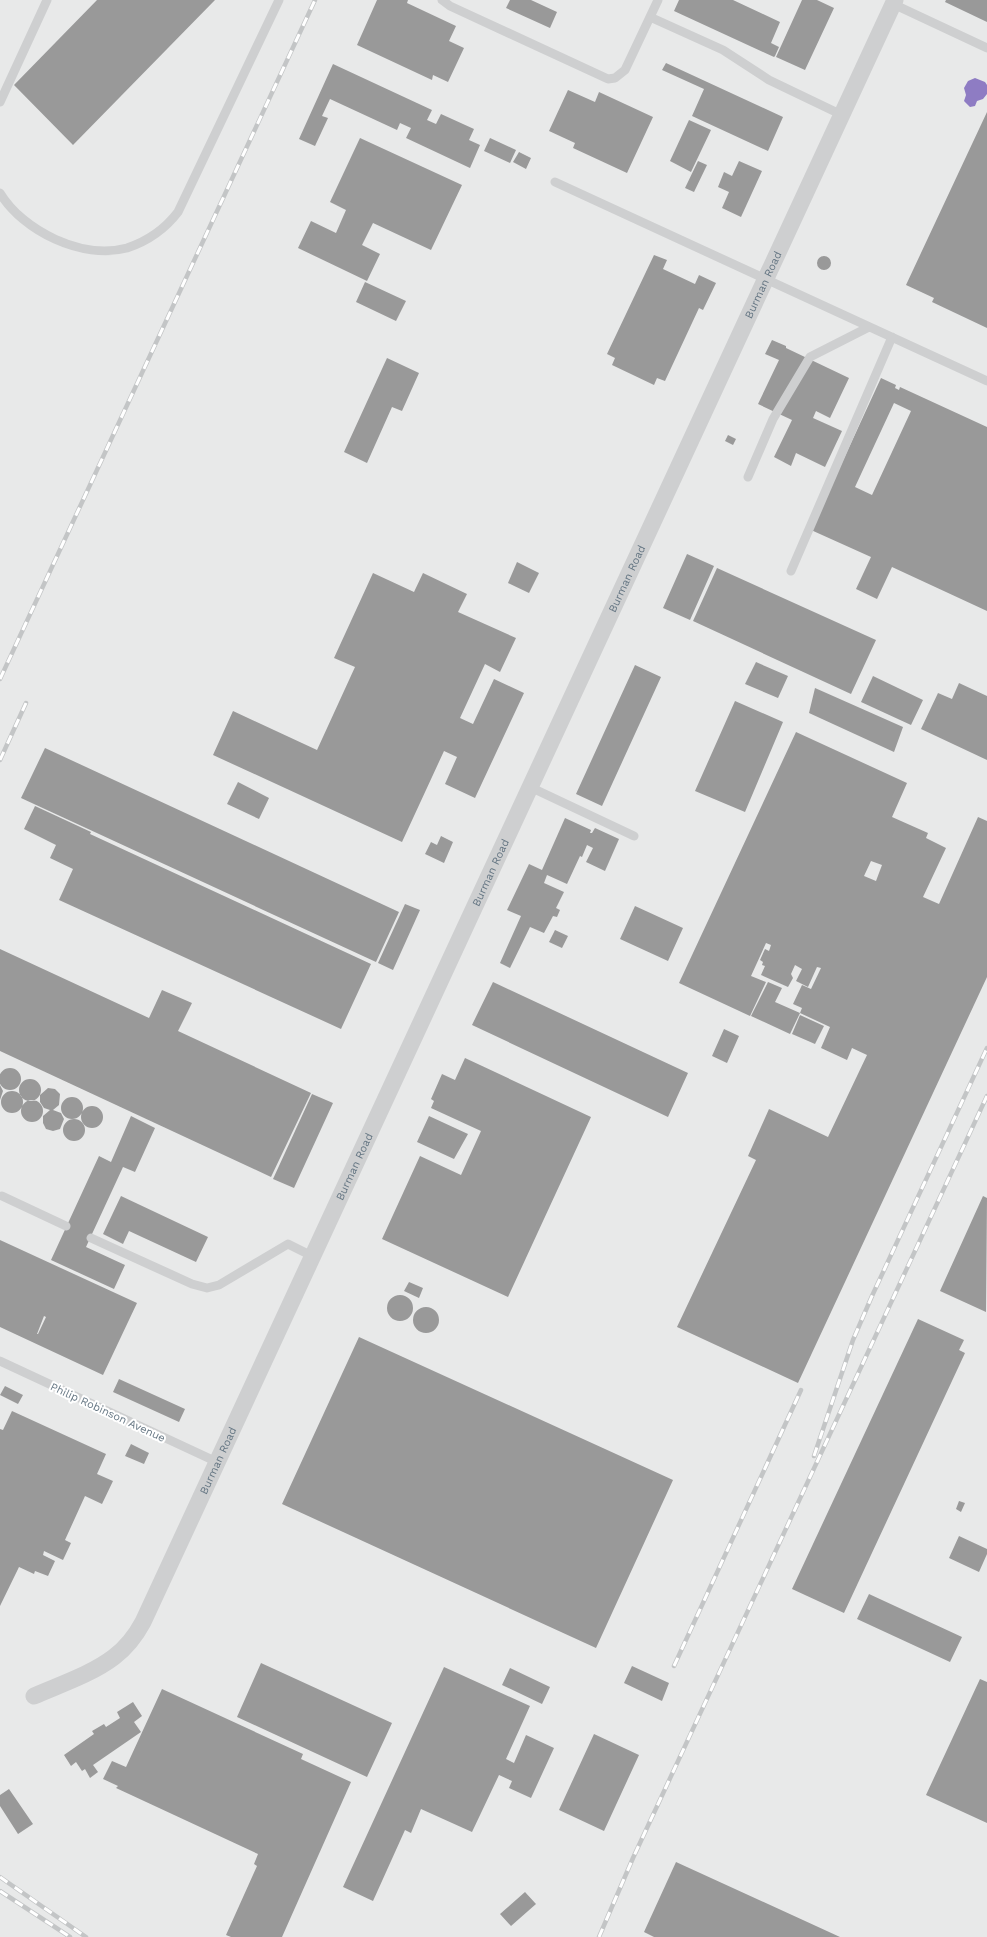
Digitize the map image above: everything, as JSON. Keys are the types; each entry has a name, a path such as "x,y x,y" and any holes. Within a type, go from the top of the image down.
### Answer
{"street":[{"name":"Burman Road","path":"34,1696 104,1664 115,1657 136,1634 894,2"}],"lane":[{"path":"0,102 47,0"},
{"path":"0,193 6,203 24,222 42,234 68,244 110,250 126,248 155,234 169,224 178,212 279,0"},
{"path":"442,0 450,6 608,79 615,78 625,70 658,0"},
{"path":"894,2 987,48"},
{"path":"650,17 723,50 769,80 842,115"},
{"path":"555,182 987,381"},
{"path":"748,477 773,419 810,357 869,327"},
{"path":"791,571 892,337"},
{"path":"530,787 634,836"},
{"path":"2,1196 66,1226"},
{"path":"91,1238 192,1284 207,1288 219,1285 288,1244 312,1256"},
{"name":"Philip Robinson Avenue","path":"0,1361 217,1462"}],"shaded area":[{"path":"0,0 987,0 987,1937 0,1937"}],"building: Offices":[{"path":"975,78 985,82 987,85 987,94 983,99 977,101 975,106 970,107 964,101 966,95 964,88 968,81"}],"building: Industry":[{"path":"97,0 215,0 73,145 14,85"},
{"path":"377,0 408,0 407,3 456,26 449,41 464,48 448,82 433,75 432,80 357,45"},
{"path":"510,0 531,0 557,12 550,28 506,8"},
{"path":"679,0 733,0 780,22 771,43 779,47 775,56 774,57 674,11"},
{"path":"802,0 817,0 834,8 805,70 776,57"},
{"path":"946,0 987,0 987,22 945,2"},
{"path":"666,63 783,117 768,151 692,116 704,89 662,70"},
{"path":"333,64 432,110 427,120 436,124 441,114 474,129 469,140 480,145 470,168 406,138 411,128 400,123 397,130 330,99 322,116 328,118 315,146 299,139"},
{"path":"568,90 595,102 599,92 653,117 627,173 573,148 575,143 549,131"},
{"path":"987,112 987,328 932,302 934,298 906,285"},
{"path":"689,120 711,130 691,172 670,161"},
{"path":"360,138 462,185 431,250 373,223 362,245 380,254 367,281 298,248 311,221 336,233 346,210 330,202"},
{"path":"490,138 516,150 510,163 484,151"},
{"path":"519,152 531,158 526,169 513,162"},
{"path":"698,161 707,165 694,192 685,188"},
{"path":"739,161 762,171 741,217 722,208 729,192 718,187 724,172 732,176"},
{"path":"654,255 667,260 663,269 695,284 699,275 716,283 703,310 699,308 665,381 657,378 654,385 612,365 615,358 607,354"},
{"path":"821,256 827,256 831,260 831,266 827,270 821,270 817,266 817,260"},
{"path":"365,282 406,301 396,321 356,302"},
{"path":"772,340 849,378 830,418 816,411 813,418 842,431 825,467 796,453 791,466 774,457 792,420 758,404 779,360 765,354"},
{"path":"387,358 419,373 402,411 392,407 367,463 344,452"},
{"path":"881,378 896,385 895,388 899,390 900,387 987,427 987,611 892,567 877,599 856,589 871,557 811,530","holes":["894,403 911,411 872,495 855,487"]},
{"path":"728,435 736,439 733,445 725,441"},
{"path":"687,554 714,566 690,620 663,608"},
{"path":"517,562 539,573 529,593 508,583"},
{"path":"717,568 876,640 851,694 693,621"},
{"path":"373,573 414,592 423,573 467,594 458,612 516,638 500,672 485,664 460,718 473,724 494,679 524,693 475,798 445,784 457,757 444,751 402,842 213,755 233,711 317,750 355,667 334,658"},
{"path":"756,662 788,676 778,698 745,684"},
{"path":"635,665 661,677 602,806 576,794"},
{"path":"873,676 923,700 911,725 861,702"},
{"path":"959,683 987,696 987,760 921,729 938,693 952,699"},
{"path":"815,688 903,727 894,752 809,713"},
{"path":"735,701 783,722 745,812 695,791"},
{"path":"796,732 907,783 892,817 928,833 926,838 946,848 923,897 939,904 978,817 987,821 987,977 798,1383 677,1327 756,1160 748,1156 769,1109 828,1137 867,1055 852,1048 847,1060 821,1048 830,1027 800,1013 802,1008 793,1004 802,985 811,989 821,968 817,967 808,987 796,981 802,969 795,965 791,974 793,978 788,987 761,975 765,966 762,965 763,962 760,960 765,949 769,951 771,945 766,943 751,976 766,982 750,1016 679,983","holes":["871,861 882,865 876,881 864,876"]},
{"path":"45,748 399,912 376,962 21,798"},
{"path":"238,782 269,798 259,819 227,804"},
{"path":"35,806 91,832 90,834 371,964 341,1029 59,900 73,869 50,858 56,845 24,829"},
{"path":"565,818 591,830 590,833 592,833 595,828 619,839 605,871 586,862 593,848 587,845 582,857 580,856 567,884 547,875 544,883 564,892 556,908 560,910 557,917 553,916 544,933 530,927 510,968 500,963 521,916 507,910 529,864 542,870"},
{"path":"441,836 453,842 444,863 425,854 431,842 437,845"},
{"path":"405,904 420,910 393,970 378,963"},
{"path":"635,906 683,928 668,961 620,939"},
{"path":"555,930 568,936 562,948 549,942"},
{"path":"0,949 149,1018 162,990 192,1003 178,1031 311,1093 271,1177 0,1051"},
{"path":"493,982 688,1073 668,1117 472,1025"},
{"path":"768,982 782,988 775,1002 800,1013 790,1034 751,1016"},
{"path":"800,1015 824,1026 815,1044 792,1034"},
{"path":"724,1029 739,1036 727,1063 712,1056"},
{"path":"465,1058 591,1117 508,1297 382,1239 420,1156 461,1175 481,1131 431,1108 434,1101 431,1099 442,1074 455,1080"},
{"path":"10,1068 18,1071 21,1079 18,1087 10,1090 2,1087 -1,1079 2,1071"},
{"path":"30,1079 38,1082 41,1090 38,1098 30,1101 22,1098 19,1090 22,1082"},
{"path":"0,1085 3,1091 0,1100"},
{"path":"48,1088 55,1089 60,1094 59,1105 53,1110 61,1113 64,1119 60,1129 53,1131 46,1129 43,1123 43,1116 50,1110 44,1108 40,1102 40,1095"},
{"path":"12,1091 20,1094 23,1102 20,1110 12,1113 4,1110 1,1102 4,1094"},
{"path":"312,1094 333,1103 294,1188 273,1179"},
{"path":"72,1097 80,1100 83,1108 80,1116 72,1119 64,1116 61,1108 64,1100"},
{"path":"32,1100 40,1103 43,1111 40,1119 32,1122 24,1119 21,1111 24,1103"},
{"path":"92,1106 100,1109 103,1117 100,1125 92,1128 84,1125 81,1117 84,1109"},
{"path":"131,1116 155,1128 135,1172 123,1167 86,1247 125,1265 114,1289 51,1260 99,1156 111,1162"},
{"path":"429,1116 468,1134 454,1159 417,1142"},
{"path":"74,1119 82,1122 85,1130 82,1138 74,1141 66,1138 63,1130 66,1122"},
{"path":"121,1196 208,1237 196,1262 129,1231 123,1244 103,1234"},
{"path":"983,1196 987,1198 986,1312 940,1291"},
{"path":"0,1240 137,1303 103,1375 0,1327","holes":["44,1316 46,1317 38,1334 37,1334"]},
{"path":"409,1282 423,1288 419,1298 404,1291"},
{"path":"400,1295 409,1299 413,1308 409,1317 400,1321 391,1317 387,1308 391,1299"},
{"path":"426,1307 435,1311 439,1320 435,1329 426,1333 417,1329 413,1320 417,1311"},
{"path":"918,1319 964,1340 959,1350 965,1353 844,1613 792,1589"},
{"path":"359,1337 673,1480 596,1648 282,1504"},
{"path":"119,1379 185,1409 179,1422 113,1392"},
{"path":"5,1386 23,1395 18,1404 0,1395"},
{"path":"12,1411 106,1454 97,1474 113,1481 102,1504 85,1496 65,1540 71,1543 63,1560 44,1551 43,1555 55,1561 48,1576 35,1571 34,1574 19,1567 0,1606 0,1429 3,1430"},
{"path":"131,1444 149,1453 144,1464 125,1456"},
{"path":"959,1501 965,1503 961,1512 956,1509"},
{"path":"959,1536 987,1549 987,1554 979,1572 949,1558"},
{"path":"869,1594 962,1637 950,1662 857,1619"},
{"path":"261,1663 392,1723 367,1777 237,1717"},
{"path":"632,1666 669,1683 662,1701 624,1683"},
{"path":"444,1667 530,1706 506,1759 514,1763 526,1735 554,1748 531,1798 509,1788 512,1781 499,1775 472,1832 421,1809 411,1833 405,1830 373,1901 343,1887"},
{"path":"510,1668 550,1687 542,1704 502,1685"},
{"path":"980,1679 987,1682 987,1823 926,1795"},
{"path":"162,1689 303,1754 301,1759 351,1782 282,1937 231,1937 226,1935 257,1866 254,1864 258,1854 116,1788 118,1786 103,1779 112,1761 126,1767"},
{"path":"133,1702 142,1716 134,1722 141,1732 93,1765 98,1772 90,1778 85,1769 82,1771 76,1762 71,1766 64,1755 94,1734 92,1731 104,1724 106,1727 120,1718 117,1712"},
{"path":"594,1734 639,1755 604,1831 559,1810"},
{"path":"9,1789 33,1824 18,1834 0,1806 0,1795"},
{"path":"676,1862 840,1937 654,1937 644,1932"},
{"path":"525,1892 536,1904 511,1926 500,1914"}],"railway":[{"path":"0,679 315,0"},
{"path":"0,760 26,703"},
{"path":"814,1456 853,1340 987,1048"},
{"path":"599,1937 633,1858 987,1096"},
{"path":"674,1666 801,1390"},
{"path":"0,1877 86,1937"},
{"path":"0,1891 70,1937"}]}
